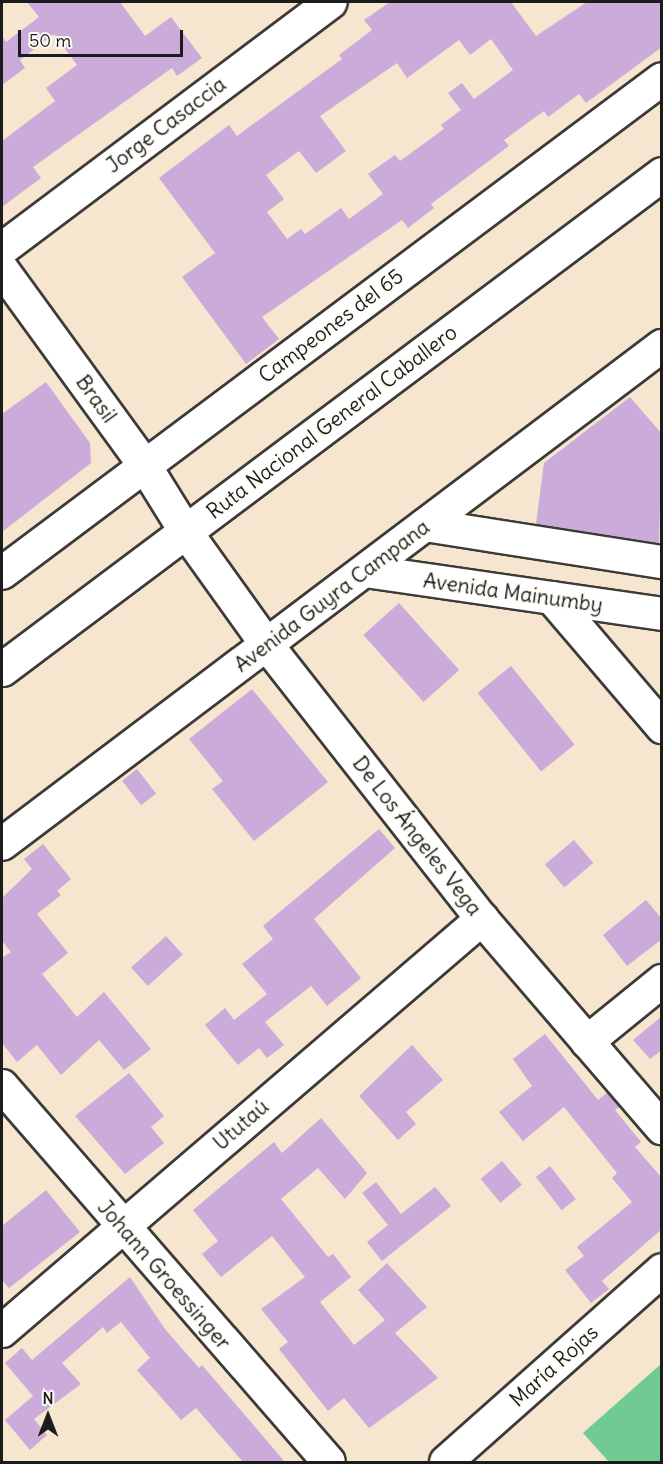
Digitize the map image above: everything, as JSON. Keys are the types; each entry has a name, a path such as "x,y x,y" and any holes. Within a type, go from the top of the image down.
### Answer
{"highway":[{"name":"Ruta Nacional General Caballero","path":"2,669 662,174"}],"street":[{"name":"Jorge Casaccia","path":"2,249 331,2"},
{"name":"Campeones del 65","path":"2,573 662,79"},
{"name":"Brasil","path":"2,269 145,466 186,532"},
{"name":"Avenida Guyra Campana","path":"2,844 662,346"},
{"path":"425,525 662,562"},
{"name":"De Los Ángeles Vega","path":"186,532 267,645 482,919 662,1128"},
{"name":"Avenida Mainumby","path":"365,571 662,614"},
{"path":"552,598 662,727"},
{"name":"Ututaú","path":"2,1331 482,919"},
{"path":"587,1042 662,981"},
{"name":"Johann Groessinger","path":"2,1086 121,1228 329,1462"},
{"name":"María Rojas","path":"446,1462 662,1270"}],"green space":[{"path":"661,1364 661,1462 609,1462 583,1433"}],"building":[{"path":"27,2 120,2 145,36 171,17 202,58 177,76 172,68 33,167 41,178 2,207 2,141 55,101 46,88 77,65 54,34 20,60 25,68 2,85 2,36 6,42 39,17"},
{"path":"390,2 511,2 536,36 587,2 662,2 662,47 586,103 579,94 548,117 544,111 504,140 509,146 431,204 434,208 408,228 402,220 262,317 279,339 246,364 182,277 215,253 159,178 229,125 237,136 342,59 339,55 372,30 364,20","holes":["491,39 513,70 474,99 462,83 448,93 461,110 441,125 444,129 400,161 395,155 368,174 383,194 349,219 341,208 305,234 301,229 287,239 267,212 284,199 266,175 299,151 316,173 346,151 320,116 397,63 407,78 459,40 470,55"]},
{"path":"46,382 90,443 91,463 2,532 2,414"},
{"path":"630,397 662,434 659,543 536,524 544,463"},
{"path":"399,603 459,670 424,702 363,635"},
{"path":"511,666 575,744 541,772 478,693"},
{"path":"252,689 328,782 254,841 212,789 223,781 189,739"},
{"path":"137,769 156,793 141,805 122,781"},
{"path":"379,829 395,848 314,919 361,978 327,1006 311,986 265,1022 284,1045 267,1058 259,1048 238,1065 205,1025 225,1008 234,1020 267,994 242,964 273,939 263,926"},
{"path":"574,840 593,863 564,887 545,864"},
{"path":"43,844 71,879 57,891 61,895 37,914 68,953 42,974 77,1017 104,992 151,1049 124,1070 99,1040 61,1075 37,1045 17,1062 2,1043 2,958 11,952 2,941 2,898 32,869 24,859"},
{"path":"646,900 662,919 662,939 627,966 603,935"},
{"path":"166,936 183,955 148,986 131,967"},
{"path":"662,1016 662,1050 650,1059 633,1040"},
{"path":"545,1034 598,1100 608,1092 620,1107 615,1110 641,1142 635,1147 662,1178 662,1229 602,1281 609,1289 591,1303 565,1270 584,1256 577,1247 632,1202 612,1178 617,1173 564,1107 523,1141 499,1112 532,1086 513,1059"},
{"path":"412,1045 443,1080 406,1112 416,1124 398,1140 359,1096"},
{"path":"129,1073 164,1116 151,1127 164,1143 125,1174 75,1116"},
{"path":"321,1118 367,1173 345,1199 318,1168 281,1199 328,1257 333,1254 351,1277 320,1302 354,1345 385,1320 358,1290 387,1263 427,1307 395,1333 438,1378 369,1428 344,1398 328,1411 279,1349 288,1342 261,1309 305,1277 272,1236 221,1277 202,1254 218,1241 193,1210 274,1142 282,1153"},
{"path":"502,1161 522,1185 500,1203 481,1179"},
{"path":"550,1166 576,1199 562,1210 536,1177"},
{"path":"376,1182 401,1214 435,1187 451,1206 382,1261 367,1242 388,1225 362,1193"},
{"path":"46,1190 80,1232 9,1288 2,1280 2,1226"},
{"path":"130,1277 165,1329 199,1368 202,1365 285,1462 243,1462 196,1408 181,1420 137,1370 150,1358 121,1322 107,1333 103,1327 62,1363 81,1384 34,1419 47,1435 30,1450 5,1420 33,1396 5,1363 22,1348 32,1360"}]}
